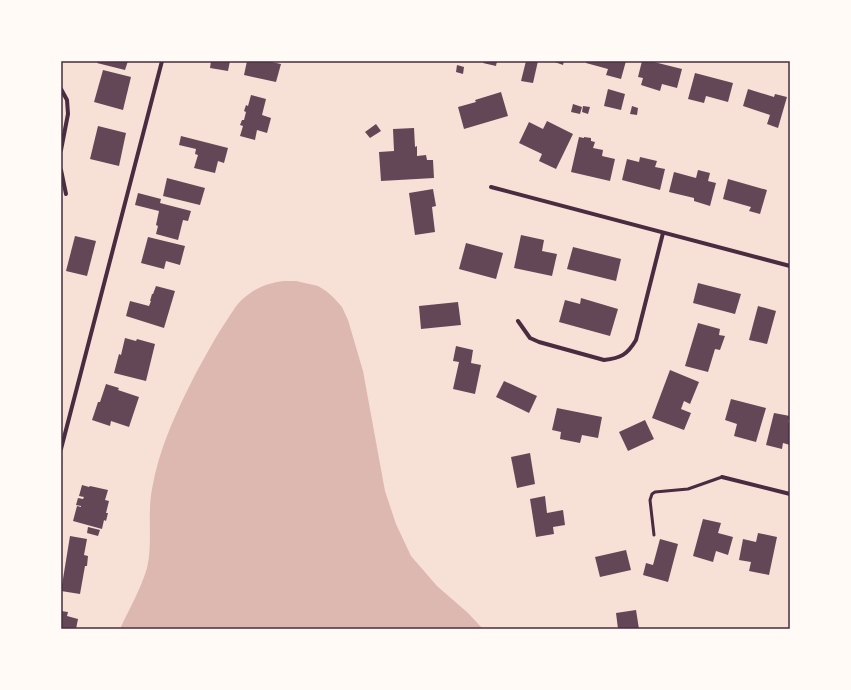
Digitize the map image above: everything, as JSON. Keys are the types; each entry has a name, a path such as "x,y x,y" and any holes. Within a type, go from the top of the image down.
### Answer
{"street":[{"path":"61,449 162,61"},
{"path":"61,89 67,100 68,114 61,150"},
{"path":"61,170 66,194"},
{"path":"491,188 790,266"},
{"path":"518,321 530,338 540,342 604,360 615,359 622,356 630,349 636,340 663,233"},
{"path":"722,477 790,494"}],"lane":[{"path":"654,535 650,500 652,494 655,492 688,489 722,477"}],"shaded area":[{"path":"284,281 296,281 318,286 333,297 342,307 348,320 363,371 385,491 396,524 411,556 437,586 468,613 483,629 120,629 147,568 150,548 150,509 155,474 164,444 182,401 212,343 239,303 259,288 268,284"}],"building":[{"path":"98,61 128,61 125,70 97,63"},
{"path":"211,61 230,61 228,71 210,68"},
{"path":"247,61 267,61 281,64 276,82 244,75"},
{"path":"484,61 497,61 496,66 483,63"},
{"path":"526,61 538,61 533,83 521,81"},
{"path":"552,61 564,61 563,65"},
{"path":"586,61 626,61 621,79 606,75 608,69 586,63"},
{"path":"642,61 650,61 682,69 677,88 662,84 660,91 641,85 643,78 638,77"},
{"path":"457,65 464,67 463,74 456,72"},
{"path":"103,70 131,77 123,110 94,102"},
{"path":"695,73 733,83 728,102 706,96 704,103 688,99"},
{"path":"608,89 625,94 621,110 604,106"},
{"path":"748,89 774,97 775,94 787,97 778,128 767,124 770,115 743,106"},
{"path":"501,92 508,116 464,129 458,107 476,102 475,100"},
{"path":"251,95 266,99 262,115 271,118 267,133 257,130 255,140 240,136 243,126 240,125 242,120 244,120 246,112 244,111 246,105 248,106"},
{"path":"573,104 582,107 580,114 571,112"},
{"path":"583,106 590,107 588,114 582,112"},
{"path":"632,106 638,108 637,115 630,114"},
{"path":"547,121 573,134 556,169 539,161 542,154 519,143 529,122 543,129"},
{"path":"376,124 381,131 370,138 365,132"},
{"path":"98,126 126,133 119,166 90,159"},
{"path":"414,128 417,156 426,155 427,160 433,160 434,178 381,181 379,152 394,151 393,129"},
{"path":"181,136 228,148 224,163 218,161 215,173 194,168 198,155 195,154 196,149 179,145"},
{"path":"579,137 591,138 591,141 595,142 593,148 603,150 602,156 615,159 610,181 571,172"},
{"path":"640,157 657,161 655,167 665,169 660,190 622,180 627,159 639,162"},
{"path":"698,170 710,173 708,181 716,183 710,206 694,201 694,198 669,192 674,172 696,178"},
{"path":"167,178 205,188 200,205 163,196"},
{"path":"728,179 767,190 760,214 749,211 751,207 723,199"},
{"path":"433,189 436,206 432,207 435,232 415,235 409,193"},
{"path":"138,193 161,199 160,203 191,211 188,221 183,220 178,240 156,234 159,211 135,205"},
{"path":"521,235 544,240 542,251 557,254 552,276 514,268"},
{"path":"75,236 96,241 87,276 66,271"},
{"path":"148,237 185,246 180,265 166,261 164,269 141,263"},
{"path":"466,243 503,253 496,279 459,269"},
{"path":"573,247 621,259 616,281 567,269"},
{"path":"698,283 741,294 735,314 693,303"},
{"path":"156,286 175,291 164,328 126,316 130,301 149,306"},
{"path":"581,298 618,309 610,336 559,322 565,300 580,304"},
{"path":"458,302 461,325 421,329 419,306"},
{"path":"758,306 776,311 767,344 749,340"},
{"path":"698,323 720,329 719,335 725,336 720,350 715,349 708,372 685,366"},
{"path":"125,338 136,341 137,339 155,344 146,381 114,373 119,354 121,355"},
{"path":"456,346 473,350 471,363 481,365 475,394 453,389 459,362 453,361"},
{"path":"670,370 699,382 690,404 684,401 681,409 691,413 684,430 652,418"},
{"path":"504,381 537,396 529,413 496,397"},
{"path":"106,384 139,397 129,427 111,421 110,426 92,420"},
{"path":"731,399 766,408 756,442 734,436 737,424 725,420"},
{"path":"557,408 602,417 598,438 582,435 580,443 560,439 561,432 552,430"},
{"path":"774,413 790,416 788,422 790,423 790,445 783,443 782,449 766,445"},
{"path":"645,420 654,439 628,451 619,432"},
{"path":"530,453 535,484 517,488 511,457"},
{"path":"82,485 108,490 105,500 109,501 106,513 108,513 106,521 104,520 102,529 73,521 77,506 81,507 76,505 78,498 83,499 84,497 79,496"},
{"path":"545,496 547,513 563,510 565,525 553,527 554,534 536,537 530,499"},
{"path":"703,519 721,523 718,533 733,537 728,555 716,551 713,562 693,556"},
{"path":"88,527 100,530 98,536 87,533"},
{"path":"758,533 777,537 769,575 749,571 751,562 739,560 743,539 756,542"},
{"path":"70,536 87,539 84,555 88,556 87,566 85,566 80,594 61,591"},
{"path":"660,539 678,544 668,582 643,575 646,563 653,565"},
{"path":"626,550 631,570 600,577 595,557"},
{"path":"636,610 639,629 618,629 616,613"},
{"path":"61,611 68,612 67,616 78,619 76,629 61,629"}]}
